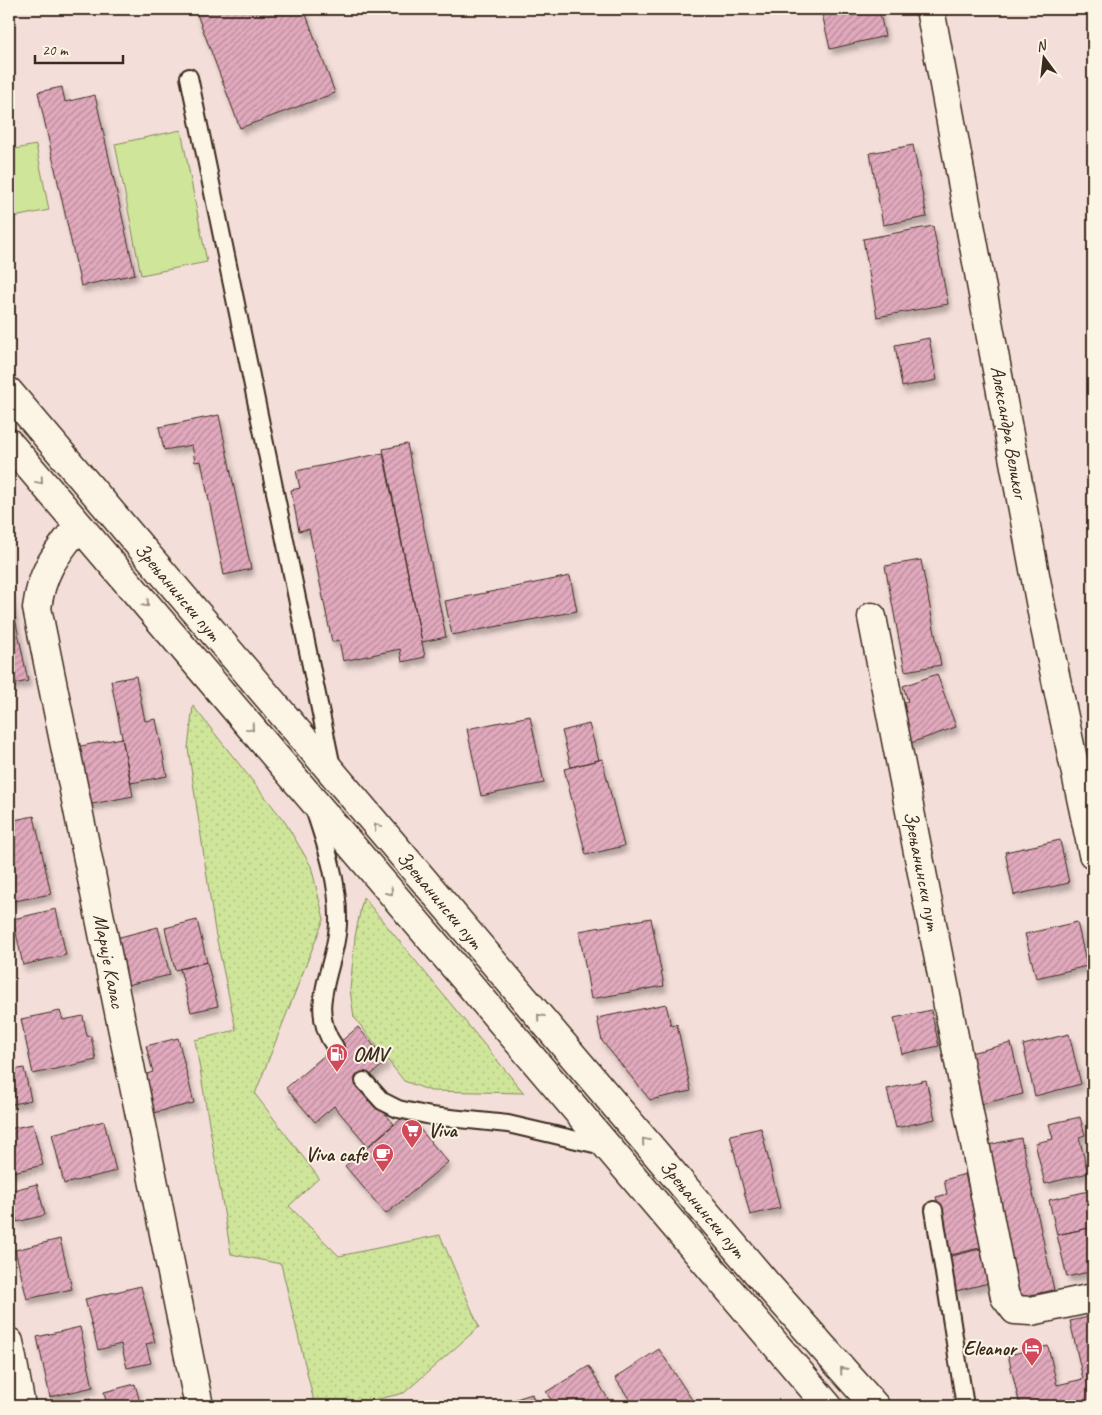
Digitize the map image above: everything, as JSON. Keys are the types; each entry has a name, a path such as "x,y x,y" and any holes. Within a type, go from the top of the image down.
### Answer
{"street":[{"name":"Александра Великог","path":"930,9 1044,623 1093,854"},
{"name":"Зрењанински пут","path":"9,392 765,1282 875,1406"},
{"name":"Зрењанински пут","path":"9,443 828,1406"},
{"name":"Марије Калас","path":"78,526 53,559 44,576 40,584 37,608 199,1406"},
{"name":"Зрењанински пут","path":"872,617 1005,1297 1015,1310 1030,1311 1093,1298"},
{"path":"9,1342 21,1406"}],"lane":[{"path":"189,76 334,776"},
{"path":"311,800 328,853 336,887 338,923 336,947 323,995 322,1015 325,1033 335,1047"},
{"path":"364,1081 382,1101 398,1109 431,1116 508,1124 608,1147"},
{"path":"934,1210 965,1406"}],"green space":[{"path":"181,130 207,262 141,275 115,144"},
{"path":"36,145 49,210 9,218 9,150"},
{"path":"193,706 285,822 311,866 324,919 255,1094 319,1178 289,1206 339,1256 440,1235 479,1327 404,1393 349,1406 315,1406 281,1264 231,1254 195,1040 236,1030 215,931 188,748"},
{"path":"363,897 524,1093 431,1091 404,1081 354,1017 350,990 355,937"}],"building":[{"path":"195,9 304,9 335,93 240,128"},
{"path":"821,9 879,9 885,36 830,49"},
{"path":"62,87 65,102 95,95 135,274 81,286 38,92"},
{"path":"913,145 927,217 883,225 870,153"},
{"path":"933,226 948,304 877,317 863,239"},
{"path":"929,338 937,380 902,387 895,345"},
{"path":"219,415 251,569 224,575 201,461 195,462 192,445 164,450 159,427"},
{"path":"407,444 446,637 422,642 383,449"},
{"path":"383,453 425,657 402,662 400,649 343,661 339,640 332,642 309,529 299,531 291,490 300,488 296,471"},
{"path":"921,560 941,665 905,671 885,566"},
{"path":"570,576 577,611 452,635 445,601"},
{"path":"9,589 28,681 9,685"},
{"path":"937,674 956,727 905,745 891,707 908,701 903,686"},
{"path":"136,676 145,721 156,719 167,776 131,783 111,681"},
{"path":"530,716 544,783 481,796 467,729"},
{"path":"589,724 599,760 571,767 562,731"},
{"path":"122,738 133,796 87,805 76,747"},
{"path":"602,759 624,846 586,855 564,769"},
{"path":"34,816 51,894 9,902 9,821"},
{"path":"1060,840 1069,883 1014,895 1005,852"},
{"path":"56,909 66,955 23,965 13,919"},
{"path":"651,918 664,986 591,999 579,931"},
{"path":"197,920 207,962 175,970 165,928"},
{"path":"1077,922 1087,966 1036,978 1025,934"},
{"path":"158,927 170,975 127,985 116,938"},
{"path":"207,962 218,1006 191,1012 180,969"},
{"path":"666,1004 671,1026 677,1024 691,1091 650,1100 602,1041 597,1018"},
{"path":"931,1010 939,1046 902,1054 894,1018"},
{"path":"60,1011 63,1020 83,1016 87,1036 91,1036 96,1060 33,1074 21,1019"},
{"path":"358,1027 387,1061 360,1084 394,1124 368,1146 334,1106 315,1122 286,1088"},
{"path":"1069,1034 1081,1084 1035,1096 1023,1045"},
{"path":"178,1038 194,1103 153,1113 144,1075 153,1072 146,1046"},
{"path":"1011,1043 1023,1094 977,1105 966,1054"},
{"path":"24,1068 31,1100 9,1105 9,1071"},
{"path":"926,1080 935,1119 896,1128 887,1089"},
{"path":"407,1114 448,1162 386,1214 345,1166"},
{"path":"1080,1117 1085,1135 1079,1137 1088,1173 1045,1184 1035,1143 1053,1139 1049,1124"},
{"path":"104,1121 116,1171 64,1184 52,1134"},
{"path":"33,1124 43,1165 9,1173 9,1129"},
{"path":"761,1128 780,1208 750,1215 730,1135"},
{"path":"1021,1138 1054,1290 1016,1298 983,1146"},
{"path":"965,1174 983,1247 951,1255 936,1197 947,1194 944,1180"},
{"path":"37,1184 45,1215 17,1222 9,1191"},
{"path":"1093,1190 1093,1227 1057,1235 1049,1200"},
{"path":"1093,1227 1093,1271 1067,1277 1057,1235"},
{"path":"60,1239 72,1289 27,1299 15,1250"},
{"path":"980,1249 989,1283 956,1291 948,1257"},
{"path":"141,1286 155,1342 146,1344 151,1363 127,1368 121,1344 98,1350 85,1299"},
{"name":"Eleanor","path":"1093,1316 1093,1406 1020,1406 1008,1355 1048,1346 1057,1385 1083,1379 1070,1321"},
{"path":"80,1327 93,1387 50,1397 37,1337"},
{"path":"659,1349 696,1406 634,1406 615,1378"},
{"path":"589,1366 612,1406 555,1406 546,1392"},
{"path":"135,1384 141,1406 107,1406 104,1392"},
{"path":"532,1394 536,1406 504,1406 503,1403"},
{"path":"90,1399 92,1406 59,1406"},
{"path":"502,1402 504,1406 487,1406"}],"place":[{"name":"OMV","path":"337,1073"},
{"name":"Viva","path":"412,1149"},
{"name":"Viva cafe","path":"383,1173"},
{"name":"Eleanor","path":"1032,1367"}]}
